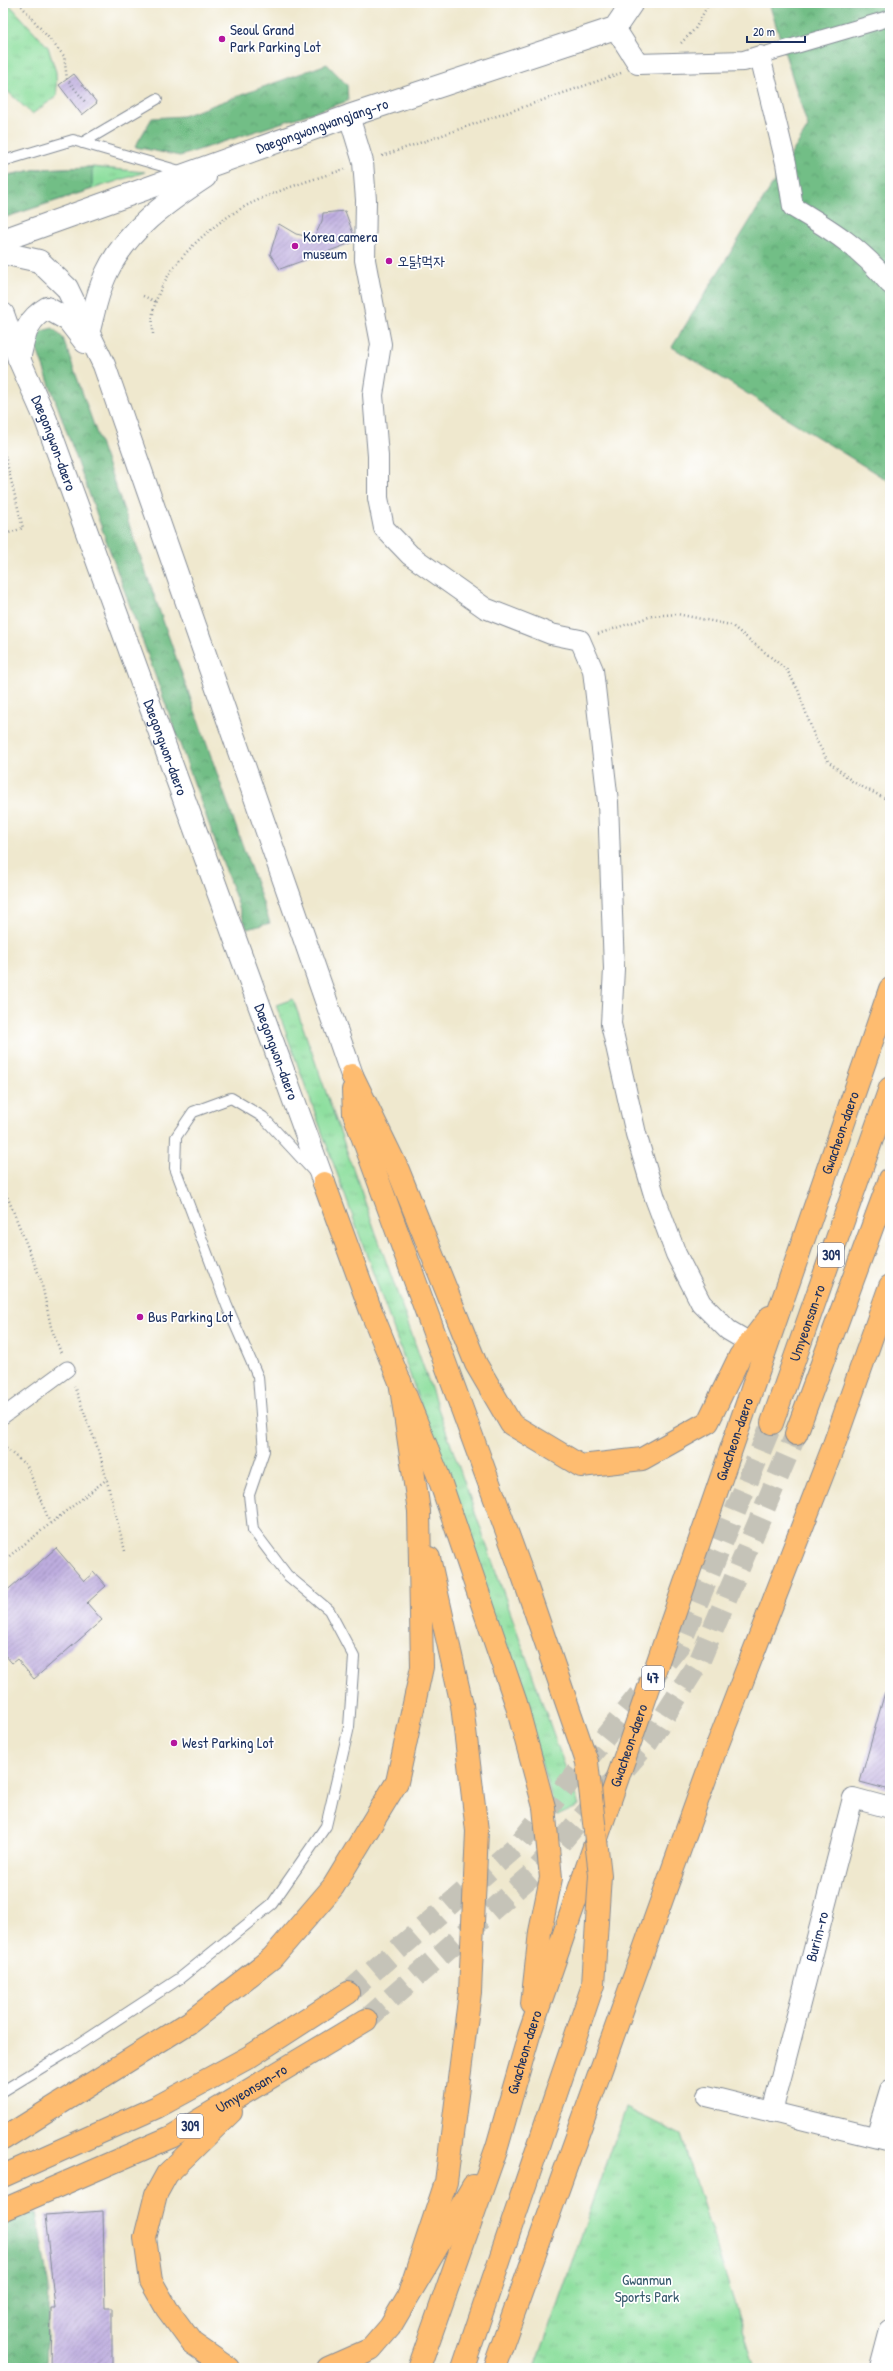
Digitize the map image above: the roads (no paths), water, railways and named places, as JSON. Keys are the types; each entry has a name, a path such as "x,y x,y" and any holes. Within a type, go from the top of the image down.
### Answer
{"highway":[{"name":"Gwacheon-daero","path":"419,2368 497,2147 529,2035 890,988"},
{"path":"352,1075 398,1170 476,1364 511,1424 581,1466 642,1460 708,1422 740,1356 782,1300"},
{"path":"352,1075 354,1114 522,1573 587,1762 600,1875 593,1985 463,2368"},
{"name":"Umyeonsan-ro","path":"772,1423 890,1088"},
{"name":"Umyeonsan-ro","path":"796,1434 890,1179"},
{"path":"324,1183 371,1311 438,1476 516,1703 544,1808 551,1878 540,1932 529,2035"},
{"path":"494,2368 714,1754 832,1450 890,1286"},
{"path":"400,1381 419,1512 462,1705 477,1831 470,1992 446,2182 410,2291"},
{"path":"3,2139 190,2022 272,1958 333,1887 396,1782 422,1667 419,1512"},
{"name":"Umyeonsan-ro","path":"3,2176 157,2107 249,2057 348,1993"},
{"name":"Umyeonsan-ro","path":"3,2210 171,2137 366,2020"},
{"path":"228,2368 192,2343 167,2309 151,2281 145,2238 156,2194 167,2174 258,2086"},
{"path":"328,2368 371,2350 390,2327 410,2291 497,2147"}],"street":[{"path":"632,3 614,28 638,64 744,61 890,18"},
{"name":"Daegongwongwangjang-ro","path":"3,240 349,116 614,28"},
{"path":"760,56 786,163 793,207 837,233 871,261 890,284"},
{"path":"349,116 363,162 366,200 364,260 382,344 373,395 378,456 378,498 384,528 410,555 484,608 551,634 580,640 593,670 608,802 614,969 611,1024 636,1134 657,1205 676,1254 701,1302 728,1330 750,1342"},
{"path":"89,330 98,295 108,271 125,244 154,212 237,157"},
{"path":"3,253 39,260 67,288 89,330 104,365 352,1075"},
{"path":"11,358 34,316 47,308 68,320 104,365"},
{"name":"Daegongwon-daero","path":"3,314 11,358 46,420 324,1183"},
{"path":"3,1416 67,1369"},
{"name":"Burim-ro","path":"772,2112 853,1798 890,1808"},
{"path":"708,2096 883,2139 890,2090"},
{"path":"880,2368 890,2330"}],"lane":[{"path":"82,143 157,99"},
{"path":"3,161 73,140 190,174"},
{"path":"3,2091 69,2051 179,1979 272,1904 326,1826 349,1727 354,1657 329,1610 287,1575 253,1530 249,1495 264,1451 258,1377 227,1306 175,1168 176,1137 193,1112 231,1098 263,1117 324,1183"}],"tunnel":[{"path":"348,1993 519,1844 680,1644 772,1423"},
{"path":"366,2020 532,1875 648,1742 700,1660 796,1434"}],"place":[{"name":"Seoul Grand Park Parking Lot","path":"222,39"},
{"name":"Korea camera museum","path":"295,246"},
{"name":"오닭먹자","path":"389,261"},
{"name":"Bus Parking Lot","path":"140,1317"},
{"name":"West Parking Lot","path":"174,1743"}],"park label":[{"name":"Gwanmun Sports Park","path":"647,2288"}]}
